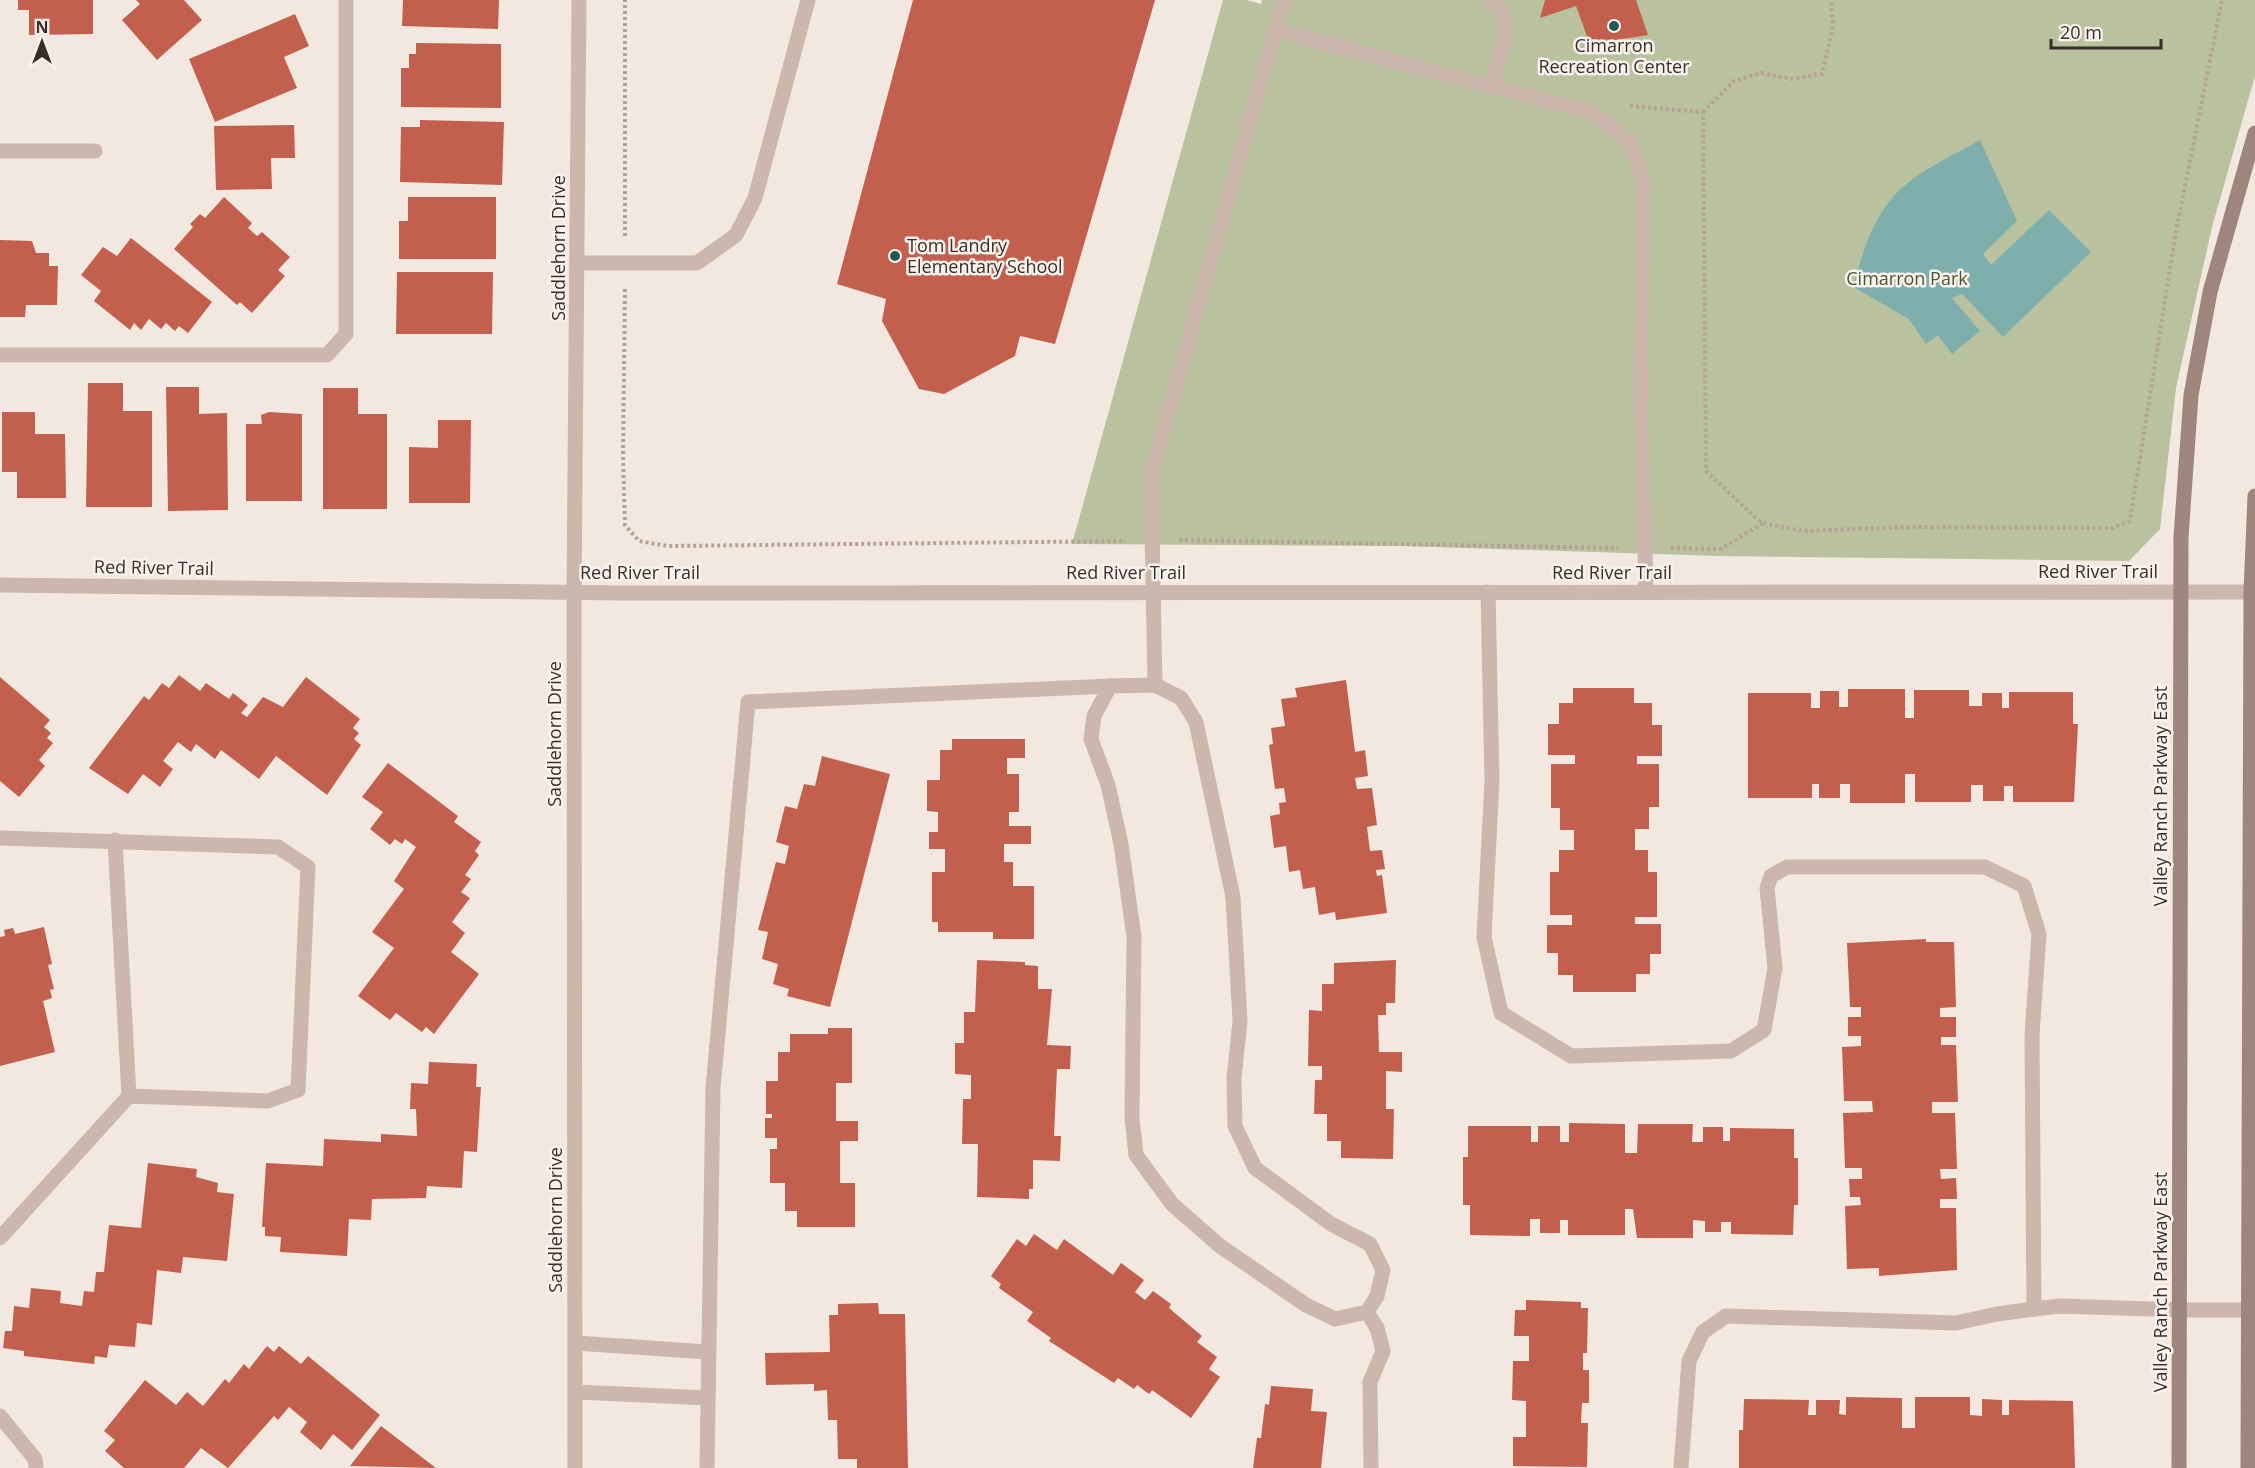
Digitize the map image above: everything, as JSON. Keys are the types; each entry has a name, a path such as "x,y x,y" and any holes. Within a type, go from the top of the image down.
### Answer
{"main road":[{"name":"Valley Ranch Parkway East","path":"2179,1468 2181,537 2191,395 2210,292 2255,132"},
{"path":"2248,1468 2252,1310 2251,592 2255,496"}],"street":[{"path":"0,355 327,355 346,334 346,0"},
{"name":"Saddlehorn Drive","path":"575,1468 574,593 579,263 579,0"},
{"path":"579,263 697,263 736,235 755,198 808,0"},
{"path":"1155,685 1151,474 1285,0"},
{"path":"1491,0 1503,15 1506,34 1492,87"},
{"path":"1275,30 1594,113 1629,141 1644,181 1641,389 1646,592"},
{"path":"0,151 95,151"},
{"name":"Red River Trail","path":"0,585 574,593 2251,592"},
{"path":"1488,592 1492,781 1484,937 1501,1013 1571,1056 1731,1051 1764,1030 1775,968 1767,888 1772,876 1787,867 1985,867 2024,886 2038,934 2032,1035 2034,1310"},
{"path":"707,1468 713,1088 748,702 1110,686 1155,685 1181,698 1196,722 1233,897 1240,1021 1234,1078 1235,1126 1255,1168 1331,1224 1370,1244 1383,1270 1377,1296 1367,1312 1335,1319 1306,1305 1220,1246 1172,1204 1136,1155 1131,1118 1134,937 1121,844 1108,785 1091,739 1094,716 1110,686"},
{"path":"0,838 278,847 308,867 298,1090 268,1101 129,1096"},
{"path":"0,1238 129,1096 115,840"},
{"path":"1681,1468 1689,1361 1703,1332 1726,1316 1956,1323 1997,1314 2060,1306 2252,1310"},
{"path":"1367,1312 1377,1328 1383,1351 1370,1382 1371,1468"},
{"path":"576,1343 708,1352"},
{"path":"576,1392 708,1398"},
{"path":"0,1416 34,1459 36,1468"}],"path":[{"path":"625,0 622,458 625,525 639,541 668,546 1152,540 1721,549 1763,523"},
{"path":"1703,112 1734,81 1752,75 1761,73 1792,79 1822,74 1833,26 1832,0"},
{"path":"1757,519 1763,523 1803,531 1910,528 2112,528 2130,521 2176,231 2222,0"}],"green space":[{"name":"Cimarron Park","path":"1223,0 1246,0 1261,4 1262,0 2255,0 2255,76 2212,227 2176,388 2160,529 2129,561 1718,556 1404,546 1072,544"}],"water":[{"path":"1980,140 2017,221 1983,254 1991,265 2049,210 2091,252 2003,337 1962,294 1952,298 1980,331 1952,354 1938,335 1926,344 1909,319 1853,287 1871,232 1889,202 1919,175"}],"building":[{"path":"18,0 93,0 93,34 29,35 29,10 18,10"},
{"path":"136,0 184,0 202,20 157,60 122,20 140,4"},
{"path":"403,0 499,0 498,29 402,26"},
{"path":"913,0 1155,0 1055,344 1020,336 1015,356 944,394 919,389 882,321 886,299 837,284"},
{"name":"Cimarron Recreation Center","path":"1545,0 1636,0 1648,35 1616,40 1588,39 1576,6 1540,18"},
{"path":"295,14 309,46 284,57 297,88 215,122 189,59"},
{"path":"416,43 501,44 501,108 401,107 401,68 409,68 409,54 416,54"},
{"path":"420,120 504,122 502,185 400,182 401,127 420,127"},
{"path":"294,125 295,158 271,158 272,189 216,190 214,126"},
{"path":"224,197 252,223 248,228 257,236 262,232 290,257 278,270 285,276 252,313 240,302 237,305 174,249 193,227 190,224 200,214 205,218"},
{"path":"408,197 496,197 496,259 399,259 399,221 408,221"},
{"path":"131,238 212,302 188,333 179,326 175,331 166,323 161,329 149,319 141,330 134,323 130,330 94,301 101,291 81,275 103,247 117,256"},
{"path":"0,240 32,241 36,253 49,253 49,266 58,266 57,305 26,305 25,317 0,317"},
{"path":"397,272 493,272 492,334 396,334"},
{"path":"88,383 123,383 123,411 152,411 152,507 86,507"},
{"path":"166,387 199,387 199,414 227,413 228,510 168,511"},
{"path":"323,388 358,388 358,414 387,414 387,509 323,509"},
{"path":"2,412 35,412 35,434 65,434 66,498 17,498 17,472 2,472"},
{"path":"269,412 302,414 302,501 246,501 246,424 262,424 261,415"},
{"path":"438,420 471,420 470,503 409,503 409,447 438,448"},
{"path":"179,675 200,691 206,683 229,699 233,693 248,705 241,713 247,717 263,697 283,707 306,677 360,719 353,728 359,733 354,739 361,745 327,795 276,756 259,779 221,750 215,759 196,744 191,752 178,742 163,761 173,769 160,787 143,774 128,794 89,768 144,696 149,700 162,683 169,688"},
{"path":"0,677 50,720 44,727 51,733 47,738 53,743 39,760 45,766 19,797 0,781"},
{"path":"1346,680 1355,752 1365,750 1368,776 1355,778 1357,789 1372,788 1377,825 1367,827 1370,851 1382,850 1385,869 1376,870 1377,876 1382,875 1387,913 1336,920 1335,912 1319,915 1315,887 1303,889 1300,870 1289,872 1286,846 1274,848 1270,816 1280,814 1279,803 1286,802 1284,788 1275,789 1269,745 1273,744 1271,728 1285,726 1281,699 1297,697 1295,688"},
{"path":"1573,688 1634,688 1634,703 1652,703 1652,725 1662,725 1662,756 1637,756 1637,764 1659,764 1659,807 1649,807 1649,829 1635,829 1635,850 1648,850 1648,872 1657,872 1657,917 1635,917 1635,924 1661,924 1661,954 1650,954 1650,974 1636,974 1636,992 1573,992 1573,975 1558,975 1558,953 1547,953 1547,925 1572,925 1572,915 1550,915 1550,872 1559,872 1559,850 1574,850 1574,830 1560,830 1560,808 1551,808 1551,764 1575,764 1575,755 1548,755 1548,724 1559,724 1559,703 1573,703"},
{"path":"1848,689 1905,689 1905,718 1914,718 1914,690 1969,690 1969,706 1982,706 1982,693 2002,693 2002,708 2009,708 2009,692 2073,692 2073,724 2078,724 2074,802 2013,802 2013,786 2004,786 2004,801 1983,801 1983,785 1971,785 1971,802 1915,802 1915,774 1905,774 1905,803 1850,803 1850,784 1840,784 1840,798 1819,798 1819,784 1812,784 1812,798 1748,798 1748,693 1811,693 1811,708 1820,708 1820,691 1839,691 1839,707 1848,707"},
{"path":"952,739 1025,739 1025,758 1007,758 1007,774 1019,774 1019,812 1009,812 1009,826 1031,826 1031,844 1004,844 1004,862 1013,862 1013,886 1034,886 1034,939 993,939 993,932 938,932 938,922 932,922 932,872 945,872 945,849 929,849 929,832 938,832 938,812 927,811 927,780 940,780 940,750 952,750"},
{"path":"822,756 890,774 830,1007 787,996 789,989 773,984 778,964 762,959 768,932 758,930 776,862 785,864 789,846 776,842 785,806 797,809 804,784 815,786"},
{"path":"388,763 458,816 454,822 481,842 475,851 479,855 465,875 471,879 461,892 470,898 452,922 465,933 451,952 479,974 434,1034 426,1027 422,1032 396,1013 390,1020 358,996 394,948 372,932 404,889 394,881 416,847 405,839 402,844 395,839 390,845 370,829 383,812 362,797"},
{"path":"44,927 52,964 48,965 54,989 50,990 52,998 43,1001 55,1052 0,1066 0,937 5,936 4,930 13,928 15,934"},
{"path":"1926,939 1926,942 1954,942 1956,1007 1940,1008 1940,1017 1956,1017 1956,1037 1941,1037 1941,1045 1956,1045 1958,1102 1932,1102 1932,1113 1955,1113 1957,1169 1940,1169 1941,1179 1956,1178 1957,1199 1940,1199 1940,1208 1956,1208 1957,1270 1879,1276 1879,1268 1847,1269 1845,1206 1861,1205 1860,1197 1850,1197 1849,1179 1862,1179 1862,1168 1845,1168 1843,1113 1873,1112 1872,1101 1844,1101 1842,1047 1861,1046 1861,1036 1848,1036 1848,1017 1861,1017 1861,1007 1850,1007 1847,943"},
{"path":"977,960 1025,962 1025,965 1038,966 1038,989 1052,989 1047,1045 1071,1046 1070,1069 1057,1069 1054,1136 1061,1136 1060,1161 1033,1160 1033,1189 1029,1189 1029,1199 977,1197 978,1144 962,1144 963,1099 971,1099 971,1075 955,1074 955,1043 964,1043 964,1012 975,1012"},
{"path":"1396,960 1395,1003 1386,1003 1386,1015 1378,1015 1379,1052 1402,1052 1402,1072 1386,1071 1386,1109 1394,1109 1393,1159 1341,1158 1341,1141 1327,1141 1327,1114 1314,1114 1315,1080 1322,1080 1322,1066 1308,1066 1309,1010 1322,1011 1322,984 1334,984 1334,963"},
{"path":"828,1028 852,1028 852,1083 836,1083 836,1121 858,1121 858,1141 840,1141 840,1183 855,1183 855,1227 797,1227 797,1211 785,1211 785,1183 770,1183 770,1149 777,1149 777,1138 765,1138 765,1118 772,1118 772,1114 766,1114 766,1081 778,1081 778,1052 790,1052 790,1034 828,1034"},
{"path":"429,1062 477,1064 476,1087 481,1087 477,1152 464,1151 462,1188 427,1186 426,1198 372,1199 371,1220 349,1219 347,1256 280,1252 281,1237 265,1236 265,1227 262,1227 266,1163 323,1166 324,1139 381,1142 381,1134 417,1136 416,1109 410,1109 411,1083 428,1084"},
{"path":"1569,1123 1625,1124 1625,1153 1637,1153 1638,1124 1693,1124 1692,1142 1703,1142 1703,1127 1723,1127 1723,1141 1730,1141 1730,1128 1794,1129 1794,1158 1798,1158 1798,1205 1794,1205 1793,1235 1731,1234 1731,1222 1721,1222 1721,1232 1705,1232 1705,1221 1693,1220 1693,1238 1637,1238 1633,1209 1625,1209 1625,1235 1568,1235 1568,1220 1560,1220 1560,1233 1540,1233 1540,1219 1530,1219 1530,1236 1470,1235 1470,1205 1463,1205 1463,1157 1468,1157 1468,1126 1531,1126 1531,1142 1538,1142 1538,1126 1560,1126 1560,1142 1569,1142"},
{"path":"148,1163 197,1169 196,1177 218,1183 217,1192 234,1194 227,1261 183,1257 181,1273 157,1270 152,1325 137,1323 135,1347 109,1345 107,1358 95,1356 94,1364 24,1356 24,1351 3,1348 5,1331 12,1331 14,1306 29,1308 31,1288 61,1291 60,1303 82,1306 84,1291 94,1292 96,1272 104,1272 109,1225 141,1228"},
{"path":"1034,1234 1057,1250 1064,1239 1113,1275 1121,1263 1144,1280 1135,1292 1145,1300 1153,1291 1171,1304 1169,1308 1202,1336 1197,1342 1217,1357 1209,1369 1220,1377 1191,1418 1152,1390 1149,1394 1137,1385 1134,1389 1118,1378 1114,1383 1049,1341 1051,1338 1027,1321 1033,1312 999,1288 1001,1284 991,1276 1017,1239 1026,1246"},
{"path":"1526,1300 1581,1302 1581,1308 1588,1308 1587,1353 1583,1353 1583,1370 1589,1370 1589,1403 1582,1403 1581,1423 1588,1423 1587,1467 1513,1466 1513,1437 1526,1437 1526,1401 1512,1400 1513,1361 1529,1361 1529,1336 1514,1336 1515,1310 1526,1310"},
{"path":"878,1303 879,1314 905,1314 908,1468 857,1468 857,1459 838,1459 837,1420 828,1420 827,1390 814,1391 814,1384 766,1385 765,1353 830,1352 829,1315 838,1315 838,1304"},
{"path":"267,1346 274,1352 279,1346 301,1364 308,1356 380,1415 352,1450 333,1434 321,1450 300,1432 307,1422 289,1407 278,1420 274,1416 228,1468 201,1448 184,1468 124,1468 105,1451 115,1440 104,1431 145,1380 176,1405 187,1392 203,1406 225,1379 229,1383 244,1364 249,1369"},
{"path":"1271,1386 1313,1389 1311,1411 1327,1412 1321,1468 1253,1468 1257,1438 1261,1438 1265,1404 1269,1405"},
{"path":"1846,1397 1902,1398 1902,1428 1915,1428 1915,1397 1970,1397 1970,1415 1982,1416 1982,1399 2002,1400 2002,1415 2009,1415 2009,1400 2073,1401 2075,1468 1739,1468 1739,1430 1743,1430 1744,1399 1809,1400 1808,1415 1816,1415 1816,1400 1840,1400 1839,1414 1846,1415"},
{"path":"381,1426 436,1468 350,1466"}],"place":[{"name":"Cimarron Recreation Center","path":"1614,26"},
{"name":"Tom Landry Elementary School","path":"895,256"}]}
